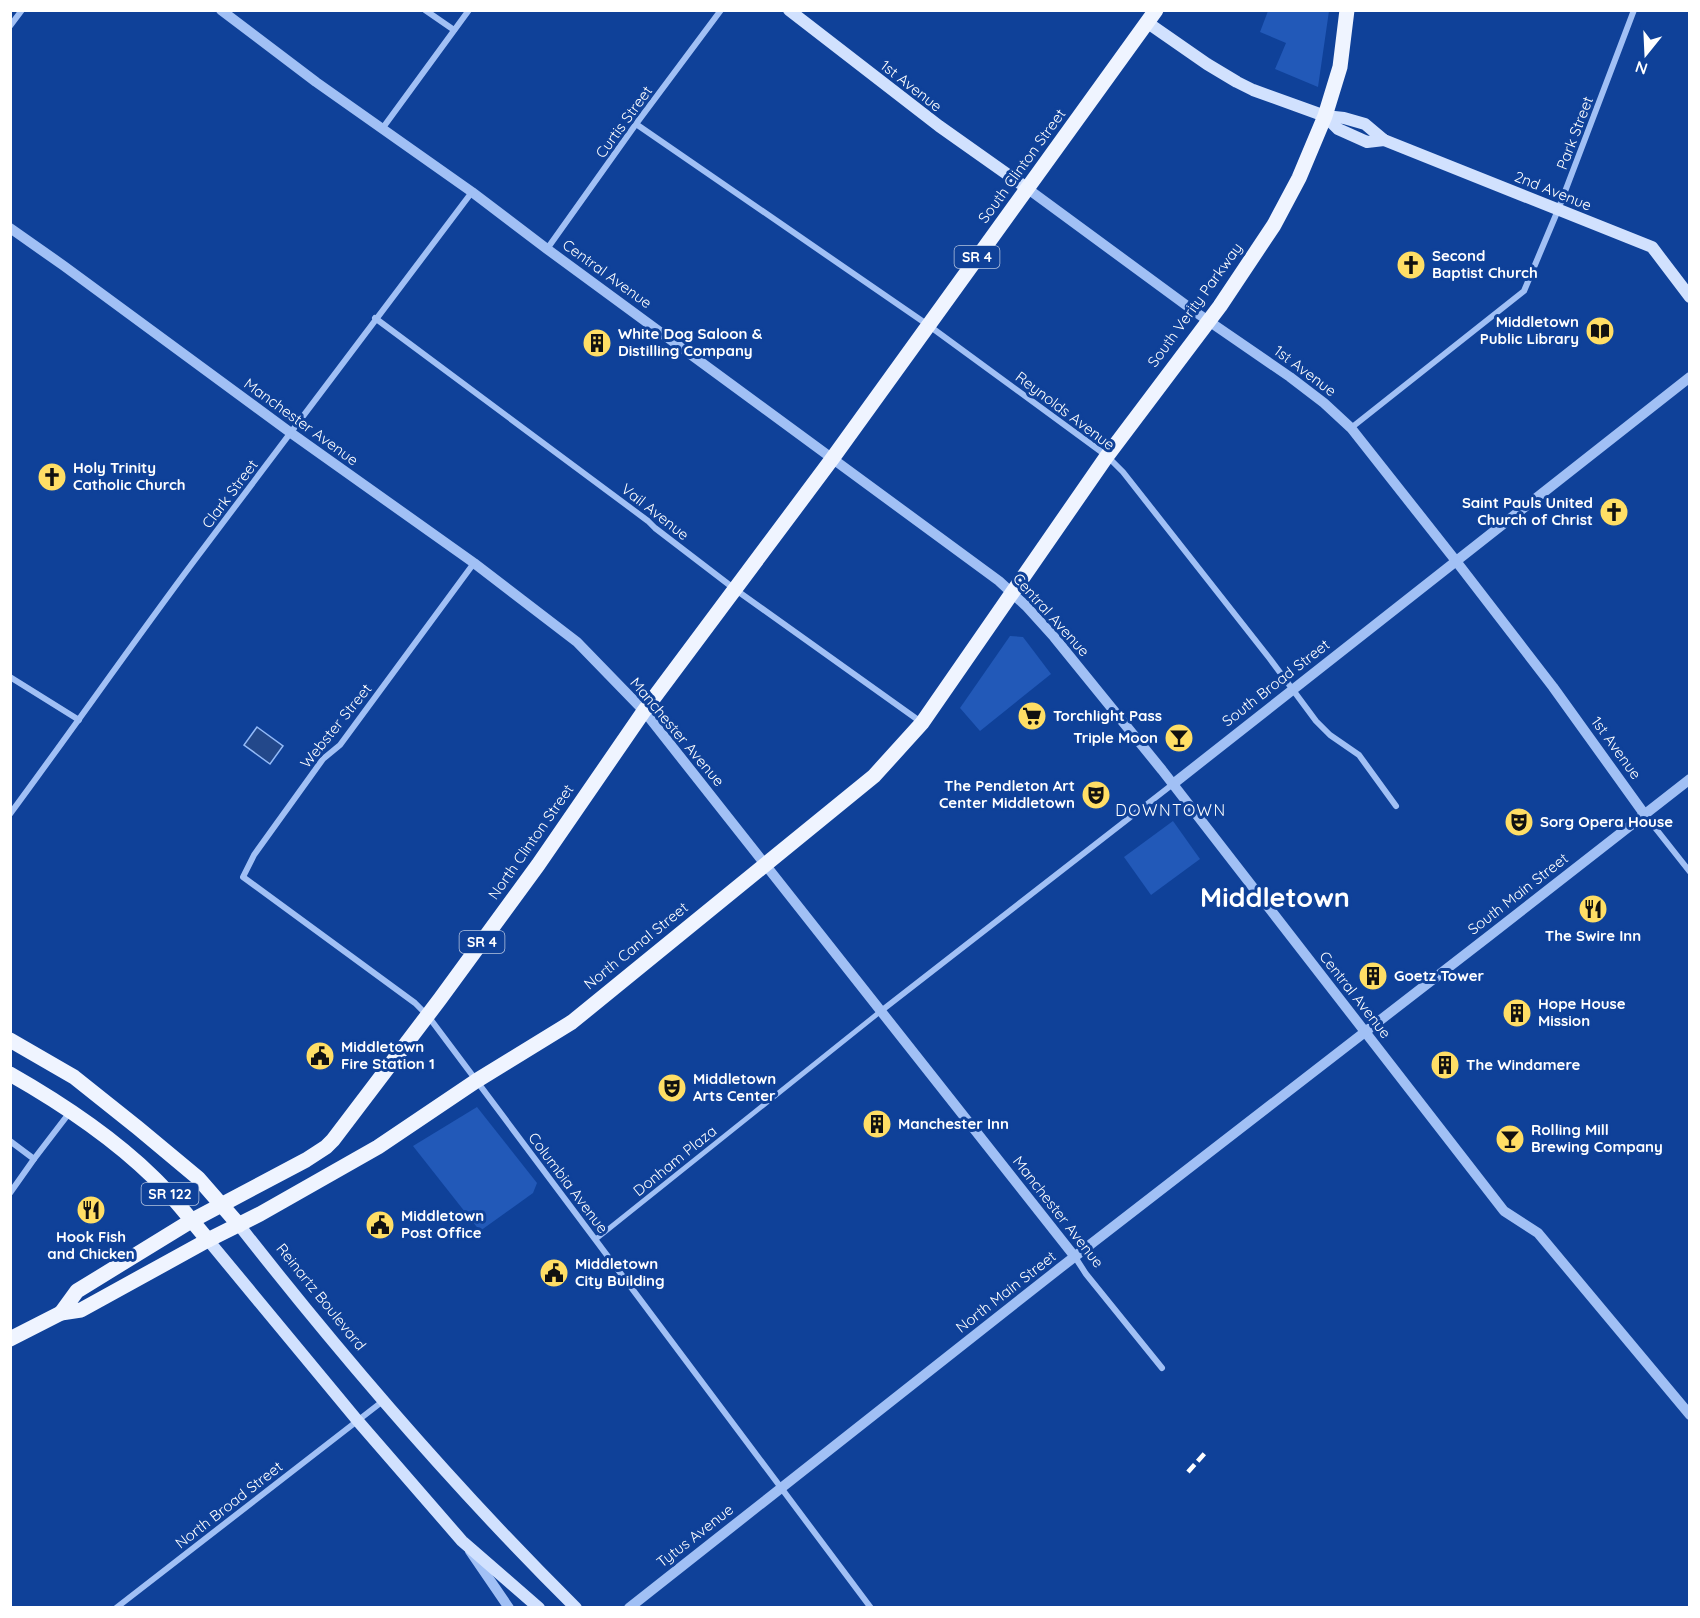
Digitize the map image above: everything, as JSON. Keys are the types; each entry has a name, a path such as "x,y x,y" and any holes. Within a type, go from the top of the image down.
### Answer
{"main road":[{"name":"1st Avenue","path":"789,10 939,126 1028,189"},
{"name":"South Verity Parkway","path":"1012,592 1107,456 1220,306 1274,225 1299,178 1324,116 1340,67 1347,10"},
{"name":"South Clinton Street","path":"832,459 1152,16"},
{"name":"2nd Avenue","path":"1152,16 1199,59 1253,90 1324,116 1338,129 1367,142 1384,140 1652,247 1689,297"},
{"name":"North Clinton Street","path":"222,1205 326,1147 350,1119 538,865 644,711 832,459"},
{"name":"North Canal Street","path":"208,1240 378,1147 476,1081 572,1022 874,776 922,723 1012,592"},
{"name":"Reinartz Boulevard","path":"10,1040 74,1077 198,1178 383,1401 463,1492 576,1608"},
{"name":"SR 122","path":"10,1074 70,1111 120,1148 172,1196 357,1420 462,1541 539,1608"},
{"name":"SR 4","path":"61,1313 77,1291 191,1221 222,1205"},
{"name":"SR 4","path":"10,1339 61,1313 81,1310 208,1240"}],"street":[{"path":"10,26 22,10"},
{"name":"Central Avenue","path":"221,10 316,82 472,192 980,566 1012,592 1054,638 1173,784 1504,1211 1538,1233 1689,1415"},
{"path":"425,10 454,30"},
{"path":"382,129 468,10"},
{"name":"Curtis Street","path":"547,249 721,10"},
{"name":"Park Street","path":"1351,428 1524,291 1558,210 1634,10"},
{"name":"Reynolds Avenue","path":"636,124 928,325 1107,456 1123,472 1316,721 1330,735 1359,755 1396,806"},
{"name":"1st Avenue","path":"1028,189 1290,377 1324,403 1351,428 1553,687 1689,872"},
{"name":"Clark Street","path":"10,814 194,561 472,192"},
{"name":"Manchester Avenue","path":"10,228 291,434 474,563 577,642 644,711 1162,1368"},
{"name":"Vail Avenue","path":"375,318 648,521 736,590 922,723"},
{"name":"South Broad Street","path":"881,1011 1689,377"},
{"name":"Webster Street","path":"243,877 254,855 323,759 340,745 474,563"},
{"path":"10,677 79,720"},
{"name":"South Main Street","path":"1365,1032 1689,779"},
{"name":"Columbia Avenue","path":"243,877 415,1003 428,1016 871,1608"},
{"name":"Donham Plaza","path":"596,1239 881,1011"},
{"name":"North Main Street","path":"781,1487 1365,1032"},
{"path":"10,1193 70,1111"},
{"path":"10,1141 34,1158"},
{"path":"357,1420 383,1401"},
{"name":"North Broad Street","path":"116,1608 357,1420"},
{"name":"Tytus Avenue","path":"629,1608 781,1487"},
{"path":"462,1541 509,1608"}],"shaded area":[{"path":"1268,11 1329,11 1318,87 1275,69 1286,43 1260,32"},
{"path":"1010,636 1023,637 1051,674 980,731 960,708"},
{"path":"257,727 283,746 270,764 244,745"},
{"path":"1173,821 1200,859 1151,895 1124,857"},
{"path":"477,1107 537,1183 533,1193 480,1231 413,1146"}],"railway":[{"path":"1188,1472 1205,1453"}],"place":[{"name":"Second Baptist Church","path":"1411,265"},
{"name":"Middletown Public Library","path":"1600,331"},
{"name":"White Dog Saloon & Distilling Company","path":"597,343"},
{"name":"Holy Trinity Catholic Church","path":"52,477"},
{"name":"Saint Pauls United Church of Christ","path":"1614,512"},
{"name":"Torchlight Pass","path":"1032,716"},
{"name":"Triple Moon","path":"1179,738"},
{"name":"The Pendleton Art Center Middletown","path":"1096,795"},
{"name":"Sorg Opera House","path":"1519,822"},
{"name":"The Swire Inn","path":"1593,909"},
{"name":"Goetz Tower","path":"1373,976"},
{"name":"Hope House Mission","path":"1517,1013"},
{"name":"Middletown Fire Station 1","path":"320,1056"},
{"name":"The Windamere","path":"1445,1065"},
{"name":"Middletown Arts Center","path":"672,1088"},
{"name":"Manchester Inn","path":"877,1124"},
{"name":"Rolling Mill Brewing Company","path":"1510,1139"},
{"name":"Hook Fish and Chicken","path":"91,1210"},
{"name":"Middletown Post Office","path":"380,1225"},
{"name":"Middletown City Building","path":"554,1273"}],"district":[{"name":"DOWNTOWN","path":"1171,810"},
{"name":"Middletown","path":"1275,898"}]}
